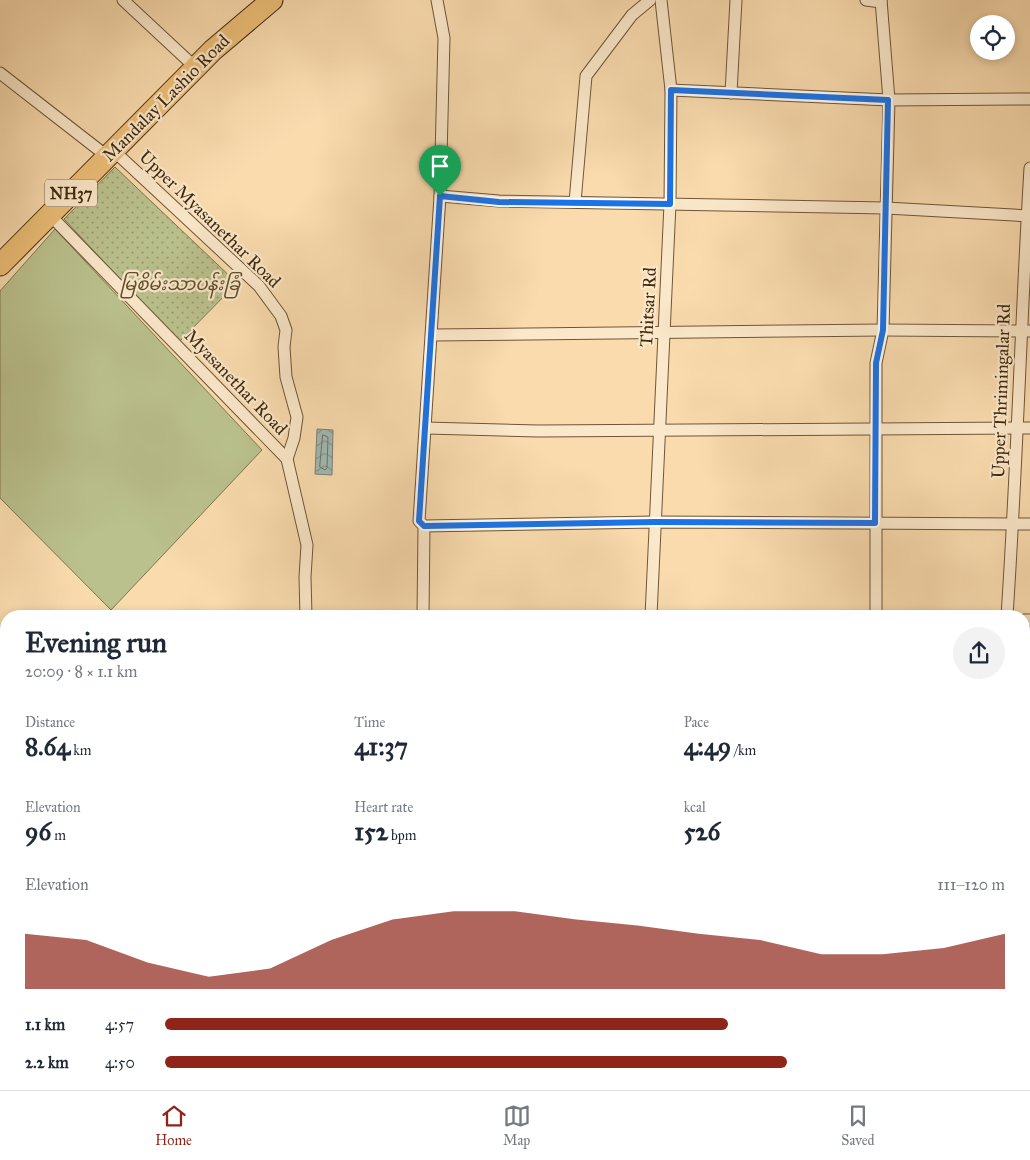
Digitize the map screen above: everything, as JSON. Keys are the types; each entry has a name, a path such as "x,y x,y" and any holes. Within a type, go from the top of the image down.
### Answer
{"highway":[{"name":"Mandalay Lashio Road","path":"0,265 196,68 245,21 272,0"}],"street":[{"path":"123,0 196,68"},
{"path":"423,610 424,526 419,521 440,196 444,38 437,0"},
{"path":"575,202 586,76 632,15 650,0"},
{"name":"Thitsar Rd","path":"651,610 670,204 671,90 661,0"},
{"path":"731,92 736,0"},
{"path":"866,0 881,1 888,100 883,330 876,363 876,610"},
{"name":"Upper Myasanethar Road","path":"0,73 111,154 259,286 281,316 286,330 284,347 286,377 297,417 294,438 287,459"},
{"path":"671,90 888,100 1030,99"},
{"name":"Upper Thrimingalar Rd","path":"1006,610 1013,524 1016,428 1025,331 1030,168"},
{"path":"440,196 499,202 886,208 1029,216"},
{"name":"Myasanethar Road","path":"50,214 287,459 307,546 306,610"},
{"path":"432,336 883,330 1025,331"},
{"path":"426,428 538,431 1030,428"},
{"path":"424,526 655,522 1030,524"}],"green space":[{"name":"မြစိမ်းသာပန်းခြံ","path":"115,167 237,283 179,342 64,219"},
{"path":"55,229 262,450 111,610 0,498 0,291"}],"water":[{"path":"317,429 333,430 332,475 315,474"}],"route":[{"path":"671,90 888,100 883,330 876,363 875,523 655,522 424,526 420,524 440,196 469,197 499,202 670,204 671,90"}]}
